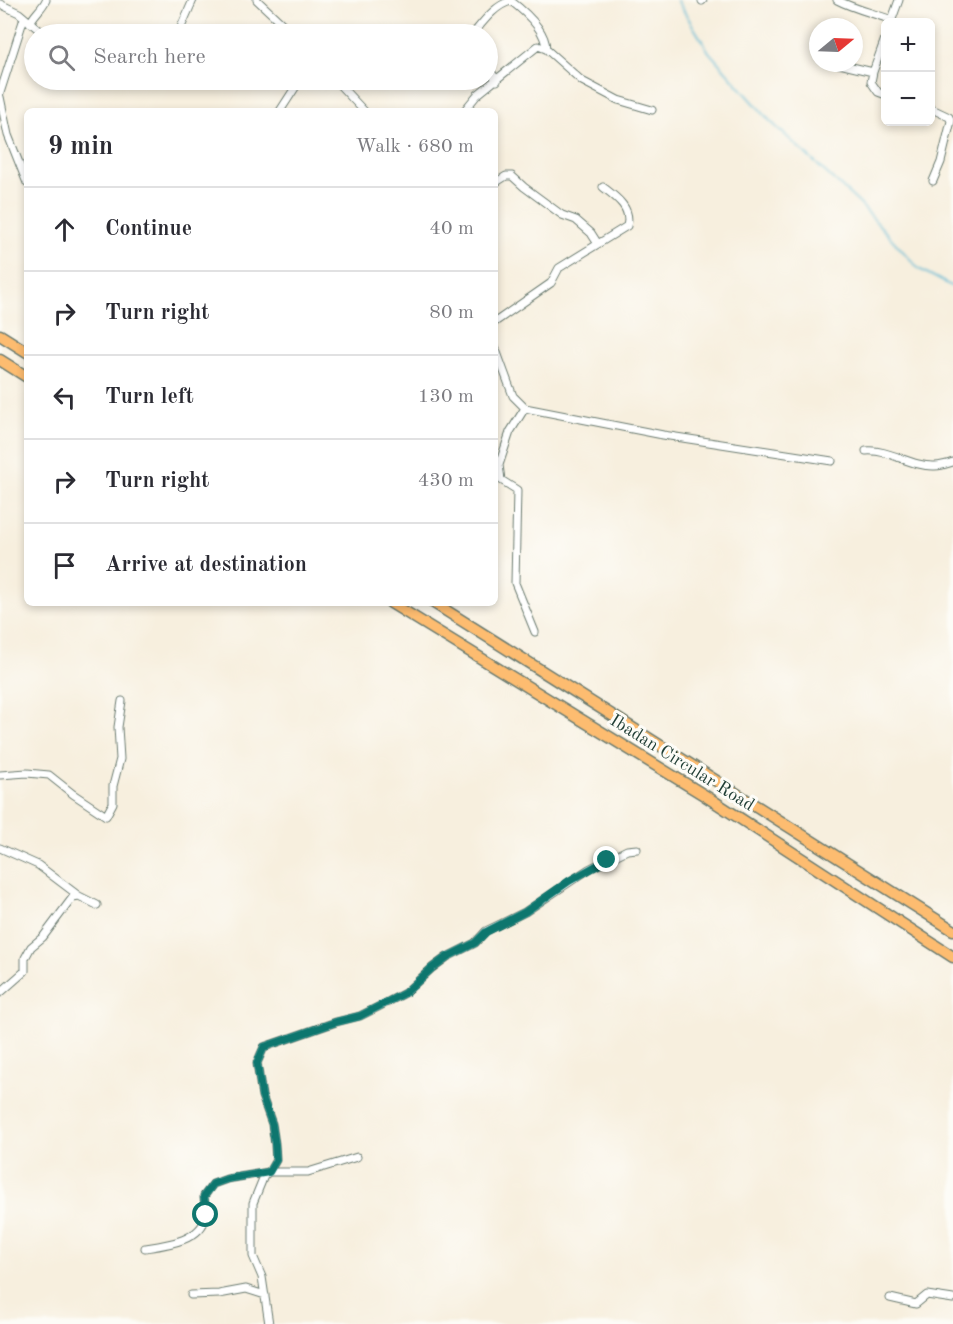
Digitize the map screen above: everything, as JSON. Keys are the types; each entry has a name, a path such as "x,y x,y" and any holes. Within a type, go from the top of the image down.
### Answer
{"highway":[{"path":"0,335 24,350"},
{"path":"0,360 24,375"},
{"name":"Ibadan Circular Road","path":"396,606 704,795 953,957"},
{"name":"Ibadan Circular Road","path":"439,606 953,930"}],"street":[{"path":"26,24 27,20 43,7 46,0"},
{"path":"182,24 193,0"},
{"path":"257,0 282,24"},
{"path":"837,0 882,18"},
{"path":"892,18 898,0"},
{"path":"482,24 494,10 503,3 511,1 521,9 540,33 546,49"},
{"path":"0,4 32,24"},
{"path":"24,28 0,95 8,135 24,175"},
{"path":"498,80 538,46 546,49 582,81 618,100 652,110"},
{"path":"881,48 871,82 881,93"},
{"path":"863,70 873,72"},
{"path":"282,108 294,90"},
{"path":"344,90 361,108"},
{"path":"466,108 484,90"},
{"path":"933,181 941,162 951,121 949,117 935,110"},
{"path":"498,181 506,176 512,176 562,215 576,220 591,232 598,244"},
{"path":"498,320 551,283 560,268 627,226 629,220 625,206 603,187"},
{"path":"498,355 513,396 525,408 663,435 832,461"},
{"path":"525,408 510,432 499,465 498,479 517,490 515,583 534,632"},
{"path":"866,450 878,450 925,466 936,467 953,462"},
{"path":"0,775 27,773 49,775 106,816 113,803 113,786 120,759 118,727 122,701"},
{"path":"0,848 38,865 79,896 97,905"},
{"path":"269,1324 262,1277 253,1256 253,1203 264,1176 276,1160 272,1124 262,1096 257,1063 264,1047 360,1016 396,998 447,957 475,943 486,932 525,912 589,869 627,850 637,849"},
{"path":"0,993 25,971 25,958 31,947 43,938 73,897 79,896"},
{"path":"145,1248 179,1241 199,1231 206,1215 204,1196 213,1184 227,1179 269,1172 308,1172 357,1156"},
{"path":"191,1295 219,1294 246,1289 265,1295"},
{"path":"890,1298 916,1304 927,1295 953,1299"}],"waterway":[{"path":"677,0 709,52 770,121 860,204 919,269 953,287"}],"route":[{"path":"206,1215 204,1196 213,1184 227,1179 269,1172 276,1160 272,1124 262,1096 257,1063 264,1047 360,1016 405,993 447,957 475,943 486,932 525,912 569,881 607,860"}]}
